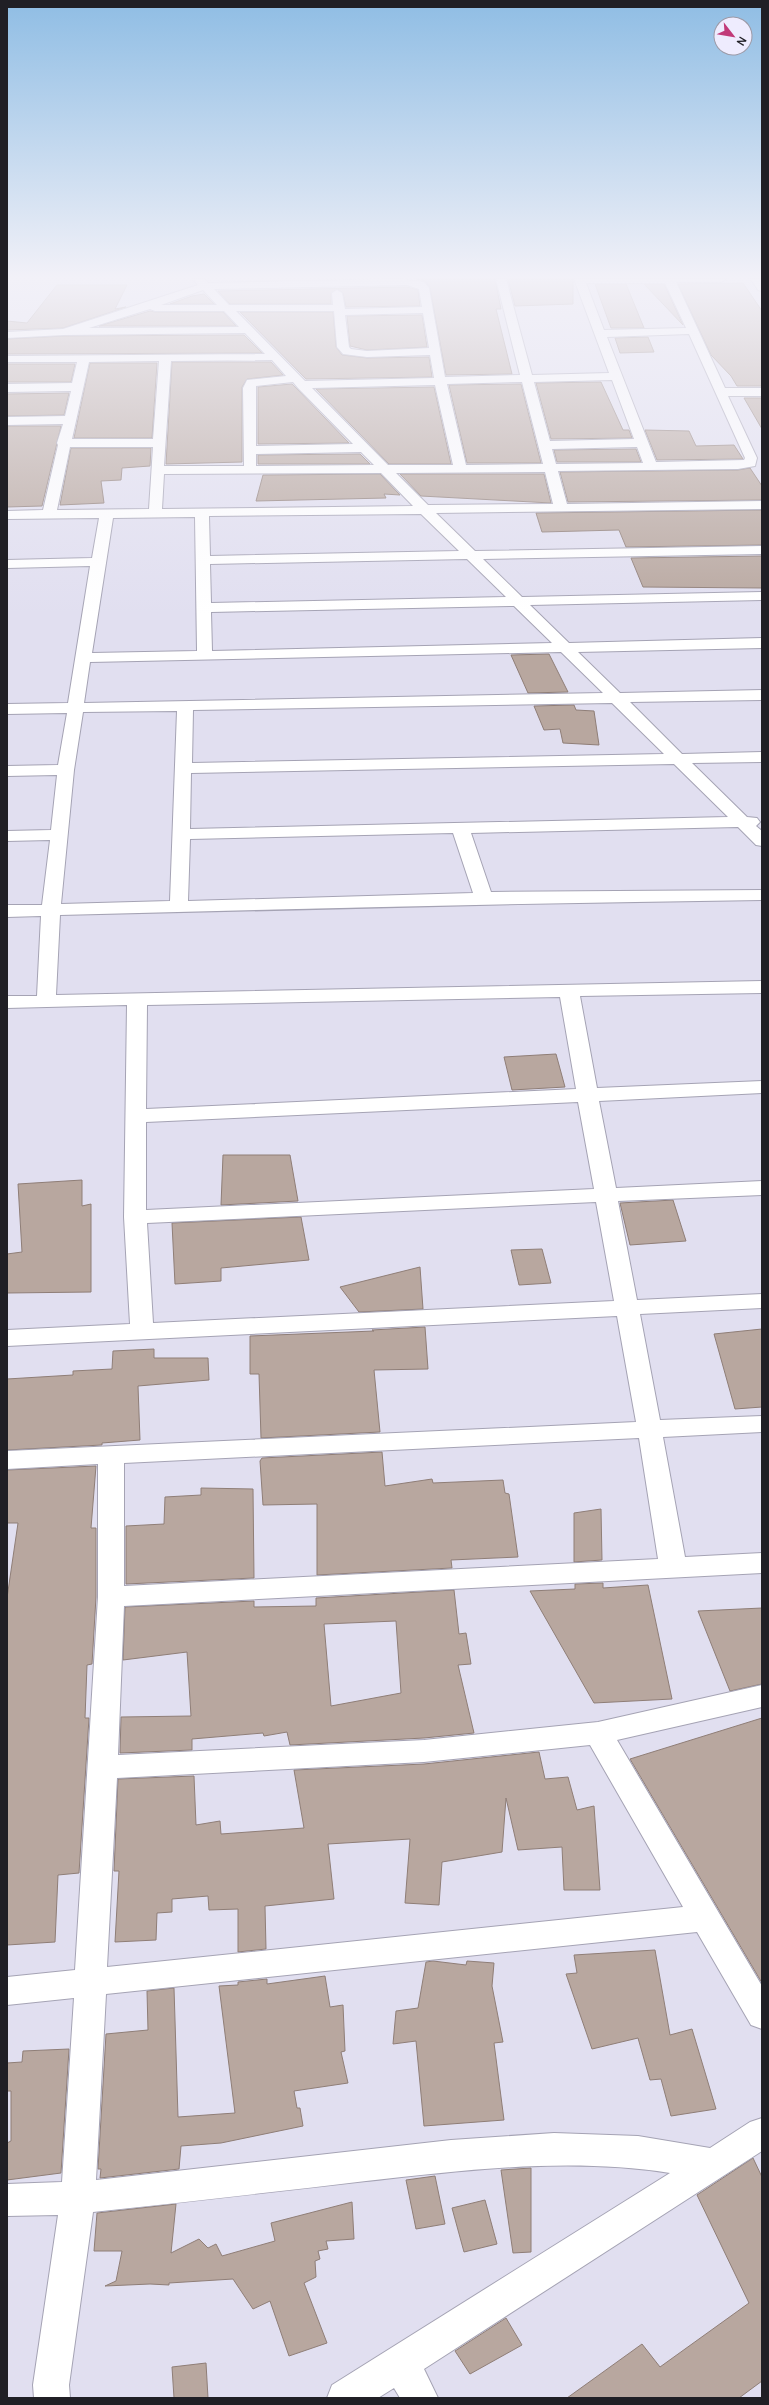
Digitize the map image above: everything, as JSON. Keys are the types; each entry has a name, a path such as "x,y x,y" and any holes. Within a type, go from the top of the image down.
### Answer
{"street":[{"path":"49,514 76,391"},
{"path":"156,513 163,391"},
{"path":"249,391 250,468"},
{"path":"308,391 387,470 424,510 762,841"},
{"path":"443,391 460,469"},
{"path":"529,391 561,508"},
{"path":"622,391 650,466"},
{"path":"158,470 250,468 387,470 738,465 750,463 751,458 721,392 762,392"},
{"path":"7,421 69,420"},
{"path":"64,443 160,442"},
{"path":"544,445 642,443"},
{"path":"249,450 364,448"},
{"path":"7,515 762,505"},
{"path":"202,512 205,656"},
{"path":"46,1001 51,910 66,770 107,513"},
{"path":"203,560 762,550"},
{"path":"7,564 98,562"},
{"path":"204,608 762,596"},
{"path":"84,658 762,644"},
{"path":"7,709 762,695"},
{"path":"180,908 185,706"},
{"path":"183,768 762,756"},
{"path":"7,772 66,770"},
{"path":"181,834 460,827 762,822"},
{"path":"460,827 484,898"},
{"path":"7,836 59,835"},
{"path":"7,911 180,908 484,898 762,895"},
{"path":"7,1002 762,987"},
{"path":"569,991 604,1195 628,1308 651,1430 673,1566"},
{"path":"137,999 135,1217 142,1331"},
{"path":"136,1116 762,1087"},
{"path":"135,1217 762,1188"},
{"path":"7,1338 762,1301"},
{"path":"7,1460 762,1424"},
{"path":"52,2398 51,2385 78,2198 103,1768 111,1597 112,1455"},
{"path":"111,1597 673,1566 762,1563"},
{"path":"103,1768 424,1751 598,1733 762,1696"},
{"path":"598,1733 762,2015"},
{"path":"7,1991 90,1981 706,1918"},
{"path":"345,2398 762,2133"},
{"path":"7,2200 78,2198 451,2156 554,2149 638,2152 714,2164"},
{"path":"401,2363 420,2398"}],"building":[{"path":"84,391 155,391 152,438 74,438"},
{"path":"170,391 242,391 242,462 166,464"},
{"path":"258,391 299,391 349,443 258,444"},
{"path":"318,391 435,391 451,464 389,464"},
{"path":"450,391 523,391 541,463 467,463"},
{"path":"538,391 605,391 623,430 629,430 632,438 551,439"},
{"path":"69,393 64,415 7,416 7,394"},
{"path":"744,398 762,398 762,429"},
{"path":"7,426 61,426 42,506 7,507"},
{"path":"645,430 689,431 696,446 734,445 743,459 657,460"},
{"path":"71,448 151,448 150,466 122,468 121,480 101,481 104,503 60,505"},
{"path":"636,449 641,462 557,462 554,450"},
{"path":"360,454 370,464 258,464 258,455"},
{"path":"750,468 762,486 762,500 568,502 560,472 738,470"},
{"path":"380,474 400,495 384,494 386,498 256,501 263,475"},
{"path":"400,474 544,474 551,503 421,496"},
{"path":"762,510 762,545 626,547 619,530 542,532 536,513"},
{"path":"762,556 762,588 643,587 631,558"},
{"path":"549,654 568,692 528,693 511,655"},
{"path":"574,705 576,710 594,711 599,745 563,743 560,729 544,730 534,706"},
{"path":"556,1054 565,1087 512,1090 504,1057"},
{"path":"223,1155 290,1155 298,1201 221,1205"},
{"path":"82,1180 82,1206 91,1204 91,1292 7,1293 7,1254 22,1252 18,1184"},
{"path":"673,1200 686,1241 630,1245 620,1203"},
{"path":"301,1217 309,1260 221,1268 221,1281 175,1284 172,1223"},
{"path":"542,1249 551,1283 519,1285 511,1250"},
{"path":"420,1267 423,1309 359,1312 340,1287"},
{"path":"425,1327 428,1369 374,1370 380,1432 261,1438 259,1374 250,1374 250,1336 374,1331 372,1330"},
{"path":"762,1329 762,1407 735,1409 714,1334"},
{"path":"154,1349 154,1358 208,1358 209,1380 138,1386 140,1440 102,1443 102,1445 7,1450 7,1379 73,1375 73,1371 112,1369 113,1351"},
{"path":"382,1452 385,1486 432,1479 433,1483 503,1480 505,1493 509,1494 518,1557 451,1560 452,1568 317,1575 317,1504 263,1505 260,1461 262,1458"},
{"path":"96,1466 91,1528 96,1528 96,1597 92,1664 87,1665 85,1718 89,1718 79,1873 58,1875 55,1942 7,1945 7,1598 18,1523 7,1523 7,1470"},
{"path":"201,1488 253,1489 254,1578 126,1584 126,1526 164,1524 165,1497 201,1495"},
{"path":"601,1509 602,1560 574,1562 574,1513"},
{"path":"603,1583 603,1588 648,1585 672,1699 594,1703 530,1591 575,1589 575,1584"},
{"path":"454,1590 459,1634 466,1633 471,1664 458,1665 474,1733 424,1738 290,1745 287,1732 264,1736 263,1733 192,1739 192,1750 120,1753 121,1717 191,1716 187,1652 123,1660 125,1607 254,1601 254,1607 316,1606 316,1598","holes":["396,1621 401,1693 331,1706 324,1624"]},
{"path":"762,1608 762,1684 730,1691 698,1611"},
{"path":"762,1718 762,1983 630,1759"},
{"path":"539,1752 545,1779 568,1777 577,1810 594,1806 600,1890 564,1890 562,1847 518,1850 506,1798 502,1852 442,1862 439,1905 405,1903 410,1839 328,1844 334,1899 265,1906 266,1949 238,1952 238,1909 209,1910 208,1896 172,1899 172,1912 157,1913 156,1940 115,1942 119,1871 114,1871 118,1779 194,1776 196,1825 220,1821 221,1834 304,1828 294,1770 424,1764"},
{"path":"655,1950 670,2035 692,2029 716,2109 671,2116 661,2079 650,2080 638,2038 592,2049 566,1974 577,1973 574,1955"},
{"path":"433,1961 466,1965 467,1961 494,1963 492,1986 503,2042 494,2043 504,2120 424,2126 416,2041 393,2044 396,2011 418,2008 426,1962"},
{"path":"325,1976 330,2007 343,2005 345,2051 341,2052 348,2083 294,2091 297,2108 300,2108 303,2126 221,2143 181,2146 179,2169 100,2178 101,2169 98,2169 106,2034 148,2030 147,1991 174,1988 178,2117 235,2113 219,1986 238,1985 238,1982 267,1979 267,1984"},
{"path":"69,2049 61,2173 7,2180 7,2143 11,2141 11,2091 7,2091 7,2063 22,2062 23,2051"},
{"path":"753,2158 762,2177 762,2381 739,2398 567,2398 642,2344 660,2367 749,2303 697,2195"},
{"path":"531,2168 531,2252 513,2253 501,2170"},
{"path":"435,2176 445,2224 416,2229 406,2180"},
{"path":"485,2200 497,2244 464,2252 452,2208"},
{"path":"352,2202 354,2239 326,2241 328,2249 318,2251 320,2259 315,2261 316,2277 304,2283 327,2343 289,2356 270,2301 253,2309 233,2279 169,2283 169,2285 150,2284 105,2286 116,2281 122,2251 94,2251 97,2213 176,2204 171,2253 199,2239 208,2248 216,2244 222,2256 275,2241 271,2223"},
{"path":"506,2318 522,2345 470,2374 455,2351"},
{"path":"206,2363 208,2398 174,2398 172,2367"}]}
